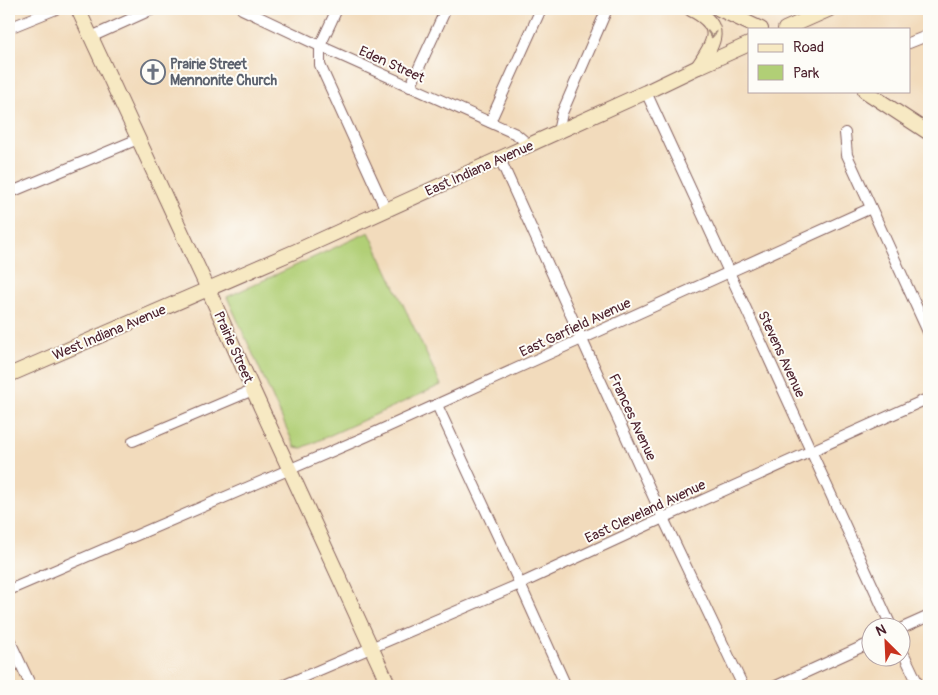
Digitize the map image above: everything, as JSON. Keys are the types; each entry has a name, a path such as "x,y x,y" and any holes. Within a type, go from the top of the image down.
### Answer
{"main road":[{"name":"Prairie Street","path":"78,9 389,686"},
{"path":"691,9 703,15 712,24 714,29 710,48 698,67"},
{"path":"719,9 759,28"},
{"path":"787,28 830,9"},
{"name":"East Indiana Avenue","path":"208,289 500,159 748,44"},
{"path":"867,92 929,132"},
{"name":"West Indiana Avenue","path":"9,375 208,289"}],"street":[{"path":"9,28 56,9"},
{"path":"91,37 153,9"},
{"name":"Eden Street","path":"242,9 516,134 529,145"},
{"path":"336,9 320,46 320,65 386,210"},
{"path":"410,87 446,9"},
{"path":"490,122 541,9"},
{"path":"558,132 562,113 607,9"},
{"path":"910,43 929,35"},
{"name":"Stevens Avenue","path":"646,92 813,451 888,618"},
{"path":"845,133 847,155 926,321 929,334"},
{"path":"9,193 138,138"},
{"name":"Frances Avenue","path":"500,159 663,518 743,686"},
{"name":"East Garfield Avenue","path":"9,590 437,405 871,208"},
{"path":"133,440 253,390"},
{"name":"East Cleveland Avenue","path":"282,686 520,584 929,398"},
{"path":"437,405 566,686"},
{"path":"910,625 929,616"},
{"path":"9,639 31,686"},
{"path":"776,686 860,648"},
{"path":"910,667 919,686"}],"green space":[{"path":"369,232 441,385 302,448 295,447 227,297"}],"place":[{"name":"Prairie Street Mennonite Church","path":"153,72"}]}
